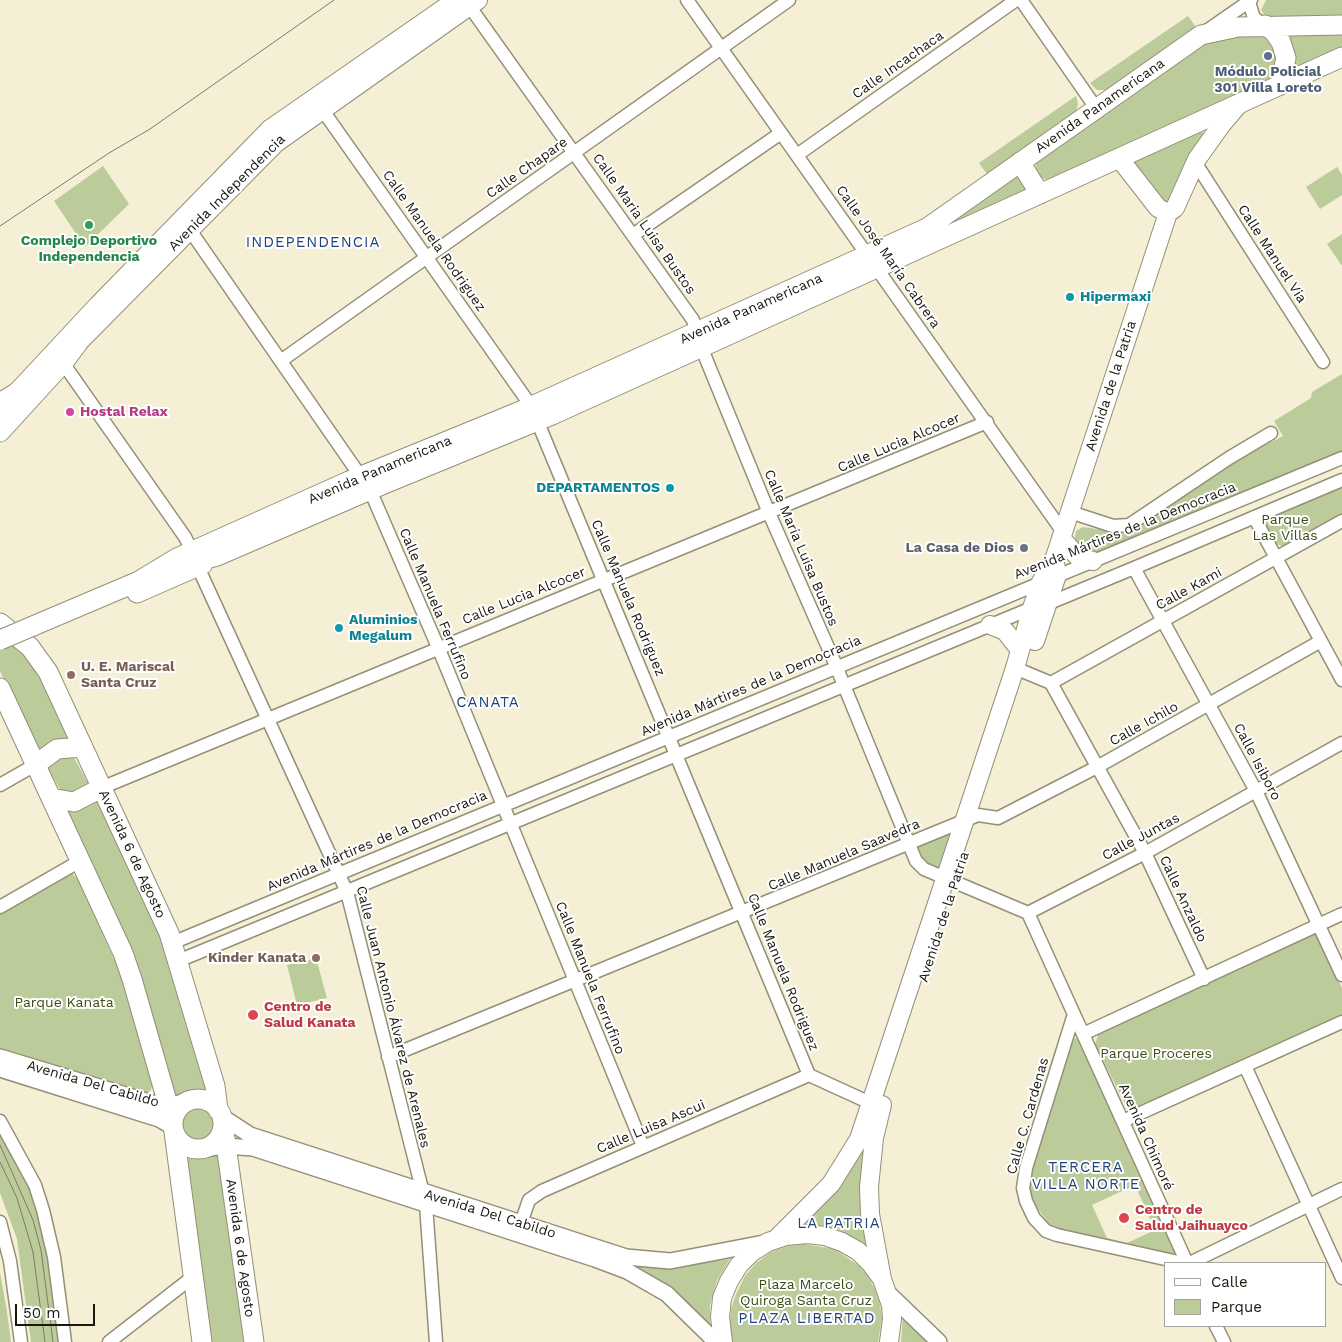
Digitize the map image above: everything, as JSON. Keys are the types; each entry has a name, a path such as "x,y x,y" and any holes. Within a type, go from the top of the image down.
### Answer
{"main road":[{"name":"Avenida Independencia","path":"1,417 11,410 64,354 78,343 186,225 270,129 319,104 467,2"},
{"name":"Avenida Panamericana","path":"874,262 927,228 1201,35 1238,27 1342,25"},
{"path":"1265,26 1274,32 1281,42 1286,58 1280,84"},
{"name":"Avenida Panamericana","path":"1,630 69,610 366,483 535,414 874,262 1040,194 1342,57"},
{"name":"Avenida de la Patria","path":"772,1241 818,1200 841,1171 876,1106 1168,213 1175,208 1196,162 1222,124 1240,103"},
{"path":"1119,158 1158,208 1168,213"},
{"path":"1020,162 1040,194"},
{"name":"Avenida Independencia","path":"16,393 186,225"},
{"path":"1,417 63,363 78,343"},
{"path":"1,417 16,393"},
{"name":"Avenida Panamericana","path":"139,581 157,577 196,560 216,556 366,483"},
{"path":"1062,535 1078,557 1093,561"},
{"path":"1,630 152,564 216,556"},
{"path":"22,641 189,559"},
{"name":"Avenida de la Patria","path":"1020,670 1020,650 1040,606"},
{"path":"990,625 1005,631 1020,650"},
{"name":"Avenida 6 de Agosto","path":"1,630 22,641 38,655 48,672 172,942 215,1086 226,1146 254,1342"},
{"path":"0,688 132,979 175,1118 184,1145 201,1149 211,1146 217,1140 221,1116 202,1099 175,1118"},
{"path":"35,765 57,749 82,747"},
{"path":"51,798 74,802 101,788"},
{"name":"Avenida de la Patria","path":"876,1106 869,1187 870,1214 884,1285"},
{"path":"175,1118 202,1342"},
{"path":"723,1342 720,1317 722,1298 729,1281 746,1259 772,1241 807,1234 825,1236 842,1242 858,1251 871,1264 884,1285 892,1320 890,1342"}],"street":[{"name":"Calle José María Cabrera","path":"687,0 987,422 1062,535"},
{"name":"Calle Chapare","path":"282,360 426,256 790,0"},
{"name":"Calle Incachaca","path":"797,155 1016,0"},
{"path":"1021,0 1096,108"},
{"path":"1201,35 1250,1 1254,18 1265,26"},
{"name":"Calle Maria Luisa Bustos","path":"467,2 693,320 699,341"},
{"name":"Calle Manuela Rodriguez","path":"319,104 535,414 809,1075"},
{"path":"633,235 781,133"},
{"name":"Calle Manuel Via","path":"1196,162 1323,362"},
{"name":"Calle Manuela Ferrufino","path":"186,225 366,483 438,647 643,1146"},
{"name":"Calle María Luisa Bustos","path":"699,341 769,513 836,667 916,861 924,869 951,880"},
{"name":"Calle Juan Antonio Álvarez de Arenales","path":"63,363 185,537 189,559 347,892 424,1199 436,1342"},
{"name":"Calle Lucia Alcocer","path":"101,788 438,647 769,513 987,422"},
{"path":"1070,512 1113,526 1129,525 1229,458 1271,433"},
{"name":"Avenida Mártires de la Democracia","path":"172,942 836,667 1051,573 1093,561 1342,458"},
{"path":"178,961 990,625 1134,568 1342,480"},
{"path":"1254,517 1342,680"},
{"name":"Calle Kami","path":"1051,683 1342,521"},
{"name":"Calle Isiboro","path":"1134,568 1256,791 1342,976"},
{"name":"Calle Ichilo","path":"971,818 998,818 1209,705 1321,642"},
{"path":"1020,670 1051,683"},
{"name":"Calle Anzaldo","path":"1051,683 1145,853 1204,979"},
{"name":"Calle Juntas","path":"1028,913 1145,853 1342,743"},
{"path":"0,785 35,765"},
{"name":"Calle Manuela Saavedra","path":"388,1057 971,818"},
{"path":"0,907 80,861"},
{"path":"951,880 1028,913"},
{"name":"Avenida Chimoré","path":"1028,913 1189,1262"},
{"path":"1083,1034 1342,914"},
{"name":"Calle C. Cardenas","path":"1074,1014 1026,1168 1023,1188 1026,1201 1034,1218 1046,1231 1057,1236 1178,1262"},
{"path":"1123,1121 1342,1022"},
{"name":"Avenida Del Cabildo","path":"0,1056 152,1103 175,1118"},
{"path":"1245,1066 1342,1278"},
{"name":"Avenida Del Cabildo","path":"0,1069 159,1119 175,1118"},
{"path":"809,1075 876,1106"},
{"name":"Calle Luisa Ascui","path":"521,1223 529,1200 542,1191 809,1075"},
{"name":"Avenida Del Cabildo","path":"221,1116 250,1135 628,1271 667,1294 716,1342"},
{"path":"0,1121 35,1185 43,1210 54,1257 65,1342"},
{"name":"Avenida Del Cabildo","path":"201,1149 226,1146 253,1148 424,1199 521,1223 626,1257 670,1261 700,1257 772,1241"},
{"path":"1191,1262 1307,1204 1342,1189"},
{"path":"0,1222 10,1261 21,1342"},
{"path":"109,1342 194,1276"},
{"path":"884,1285 939,1342"},
{"path":"1216,1327 1224,1342"}],"green space":[{"path":"1266,0 1342,0 1342,19 1266,17 1261,10"},
{"path":"1188,16 1198,30 1108,90 1097,90 1090,83"},
{"path":"1342,31 1342,49 1296,68 1294,66 1286,35"},
{"path":"1257,34 1271,41 1278,57 1276,72 1267,83 1049,180 1040,178 1035,169 1037,160 1204,44 1229,35"},
{"path":"1076,96 1078,104 1076,112 989,177 979,163"},
{"path":"1200,130 1206,136 1172,202 1163,204 1133,165 1134,161"},
{"name":"Complejo Deportivo Independencia","path":"103,166 129,204 85,247 54,201"},
{"path":"1337,167 1342,175 1342,195 1320,209 1306,187"},
{"path":"1017,173 1028,192 880,258"},
{"path":"1342,234 1342,266 1327,244"},
{"name":"Parque Las Villas","path":"1342,374 1342,452 1092,555 1088,556 1074,542 1076,531 1083,527 1117,532 1133,530 1236,460 1283,436 1274,421 1311,398 1312,392"},
{"name":"Parque Las Villas","path":"1342,487 1342,516 1285,547 1273,543 1261,521"},
{"path":"0,635 26,657 41,678 71,741 40,755 0,671"},
{"path":"73,756 89,785 83,793 62,793 47,767 51,758"},
{"path":"97,797 161,937 207,1092 191,1090 175,1096 64,807"},
{"path":"955,832 943,870 930,865 921,857 917,847"},
{"name":"Parque Kanata","path":"67,873 72,873 78,879 121,975 153,1081 153,1086 148,1094 0,1050 0,912"},
{"name":"Parque Proceres","path":"1315,934 1319,938 1342,988 1342,1016 1136,1109 1126,1106 1095,1044 1099,1033"},
{"path":"316,958 327,998 297,1005 287,965"},
{"name":"Parque Proceres","path":"1075,1038 1078,1039 1175,1250 1173,1255 1054,1228 1048,1223 1034,1203 1030,1189 1034,1160 1065,1059","holes":["1135,1185 1155,1230 1127,1243 1107,1238 1092,1205"]},
{"path":"197,1108 208,1113 213,1124 208,1135 197,1140 186,1135 181,1124 186,1113"},
{"path":"0,1127 15,1152 43,1222 61,1342 31,1342 17,1239 0,1193"},
{"path":"866,1137 862,1181 870,1246 838,1229 802,1223 831,1195"},
{"path":"219,1153 245,1342 211,1342 185,1158 202,1159"},
{"name":"Plaza Marcelo Quiroga Santa Cruz","path":"804,1244 834,1249 858,1265 867,1275 875,1289 880,1304 882,1318 878,1342 733,1342 730,1326 731,1309 745,1276 756,1263 771,1252 788,1246"},
{"path":"616,1259 679,1266 730,1259 717,1281 713,1294 710,1305 710,1328"},
{"path":"0,1272 7,1312 11,1342 0,1342"},
{"path":"903,1314 931,1342 901,1342"}],"tram line":[{"path":"0,226 109,153 150,129 334,0"},
{"path":"0,1145 33,1220 41,1250 53,1342"},
{"path":"0,1162 17,1198 33,1252 45,1342"}],"place":[{"name":"Módulo Policial 301 Villa Loreto","path":"1268,56"},
{"name":"Complejo Deportivo Independencia","path":"89,225"},
{"name":"Hipermaxi","path":"1070,297"},
{"name":"Hostal Relax","path":"70,412"},
{"name":"DEPARTAMENTOS","path":"670,488"},
{"name":"La Casa de Dios","path":"1024,548"},
{"name":"Aluminios Megalum","path":"339,628"},
{"name":"U. E. Mariscal Santa Cruz","path":"71,675"},
{"name":"Kinder Kanata","path":"316,958"},
{"name":"Centro de Salud Kanata","path":"253,1015"},
{"name":"Centro de Salud Jaihuayco","path":"1124,1218"}],"district":[{"name":"INDEPENDENCIA","path":"313,243"},
{"name":"CANATA","path":"488,703"},
{"name":"TERCERA VILLA NORTE","path":"1086,1176"},
{"name":"LA PATRIA","path":"839,1224"},
{"name":"PLAZA LIBERTAD","path":"807,1319"}]}
